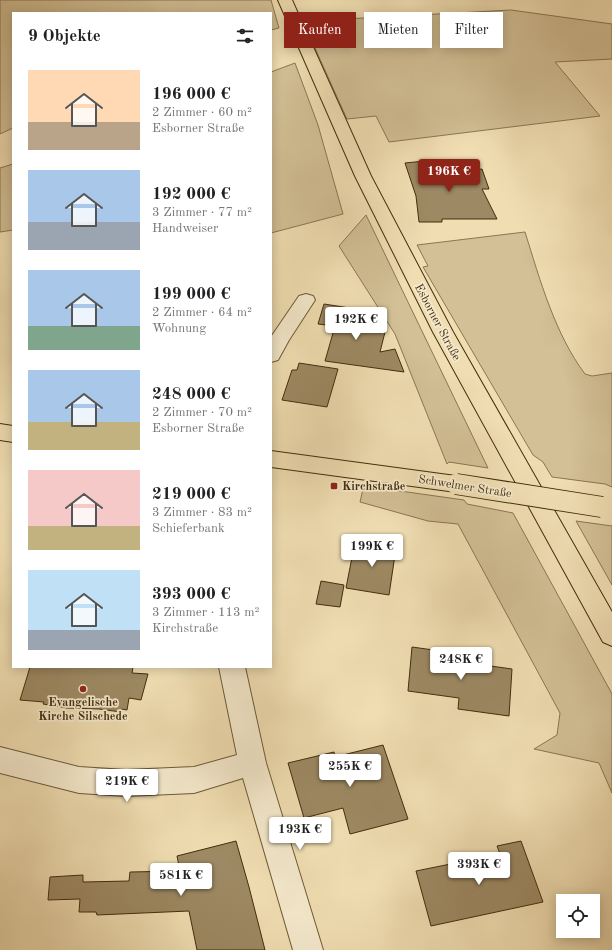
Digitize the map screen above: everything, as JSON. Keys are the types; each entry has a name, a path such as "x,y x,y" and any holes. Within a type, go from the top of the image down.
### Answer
{"main road":[{"name":"Esborner Straße","path":"285,0 363,176 443,332 612,635"},
{"path":"0,432 12,434"},
{"name":"Schwelmer Straße","path":"272,459 456,484 612,508"}],"street":[{"path":"272,353 280,338 306,300"},
{"path":"232,668 252,763 308,950"},
{"path":"0,760 79,780 126,783 194,780 252,763"}],"shaded area":[{"path":"0,0 271,0 279,28 272,30 272,12 12,12 12,128 0,134"},
{"path":"511,10 612,24 612,59 555,62 600,116 389,142 376,116 347,119 315,48 356,48 356,18 364,18 364,48 432,48 432,14 440,14 440,48 503,48 503,12 474,12"},
{"path":"295,63 318,125 343,214 272,233 272,72"},
{"path":"12,164 12,230 0,232 0,168"},
{"path":"366,215 488,468 449,462 447,464 395,334 339,246"},
{"path":"525,232 549,306 574,358 585,374 592,376 612,373 612,487 605,484 552,477 543,462 533,455 423,267 428,266 417,245"},
{"path":"363,489 393,490 464,500 467,504 513,513 612,694 612,793 599,763 534,749 557,735 560,713 458,524 428,521 360,502"},
{"path":"576,521 612,526 612,585"}],"building":[{"path":"435,160 436,163 443,163 447,173 482,169 489,189 482,189 497,219 442,219 442,222 419,222 416,196 405,163"},
{"path":"324,304 356,309 354,318 357,318 355,325 382,329 382,331 385,332 380,352 395,349 404,372 325,361 335,326 318,324"},
{"path":"299,363 338,369 327,407 282,400 292,370 297,370"},
{"path":"355,542 396,548 389,595 346,588"},
{"path":"321,581 344,585 340,607 316,604"},
{"path":"412,647 462,654 462,662 512,669 509,716 458,709 459,698 408,691"},
{"name":"Evangelische Kirche Silschede","path":"30,668 133,668 132,673 148,674 141,700 129,698 127,710 122,709 121,712 99,709 67,708 43,704 44,702 20,700"},
{"path":"383,745 408,819 350,834 343,808 304,818 288,763 334,752 335,757"},
{"path":"236,841 265,950 197,950 189,911 97,915 96,912 79,912 80,899 48,900 50,877 83,875 83,882 129,881 130,872 180,871 177,856"},
{"path":"521,841 543,902 431,926 416,871 500,854 497,846"}],"place":[{"name":"Kirchstraße","path":"334,486"},
{"name":"Evangelische Kirche Silschede","path":"83,689"}]}
